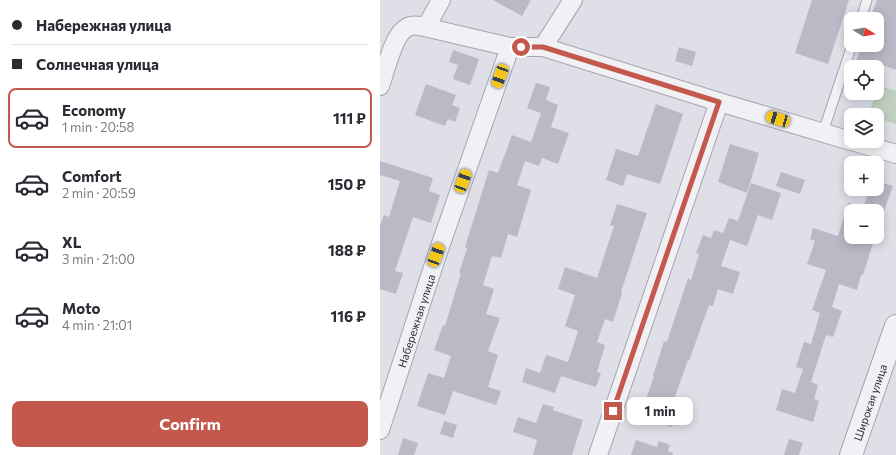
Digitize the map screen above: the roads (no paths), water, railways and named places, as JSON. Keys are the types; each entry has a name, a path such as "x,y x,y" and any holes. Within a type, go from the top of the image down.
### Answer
{"street":[{"path":"426,27 441,0"},
{"path":"543,47 573,0"},
{"path":"380,86 396,38 406,28 413,25 510,47 543,47 719,102 844,139"},
{"name":"Набережная улица","path":"380,430 436,255 510,47"},
{"path":"598,455 719,102"},
{"path":"876,148 896,154"},
{"name":"Широкая улица","path":"851,455 896,326"}],"lane":[{"path":"863,12 867,0"},
{"path":"823,132 850,52"}]}
